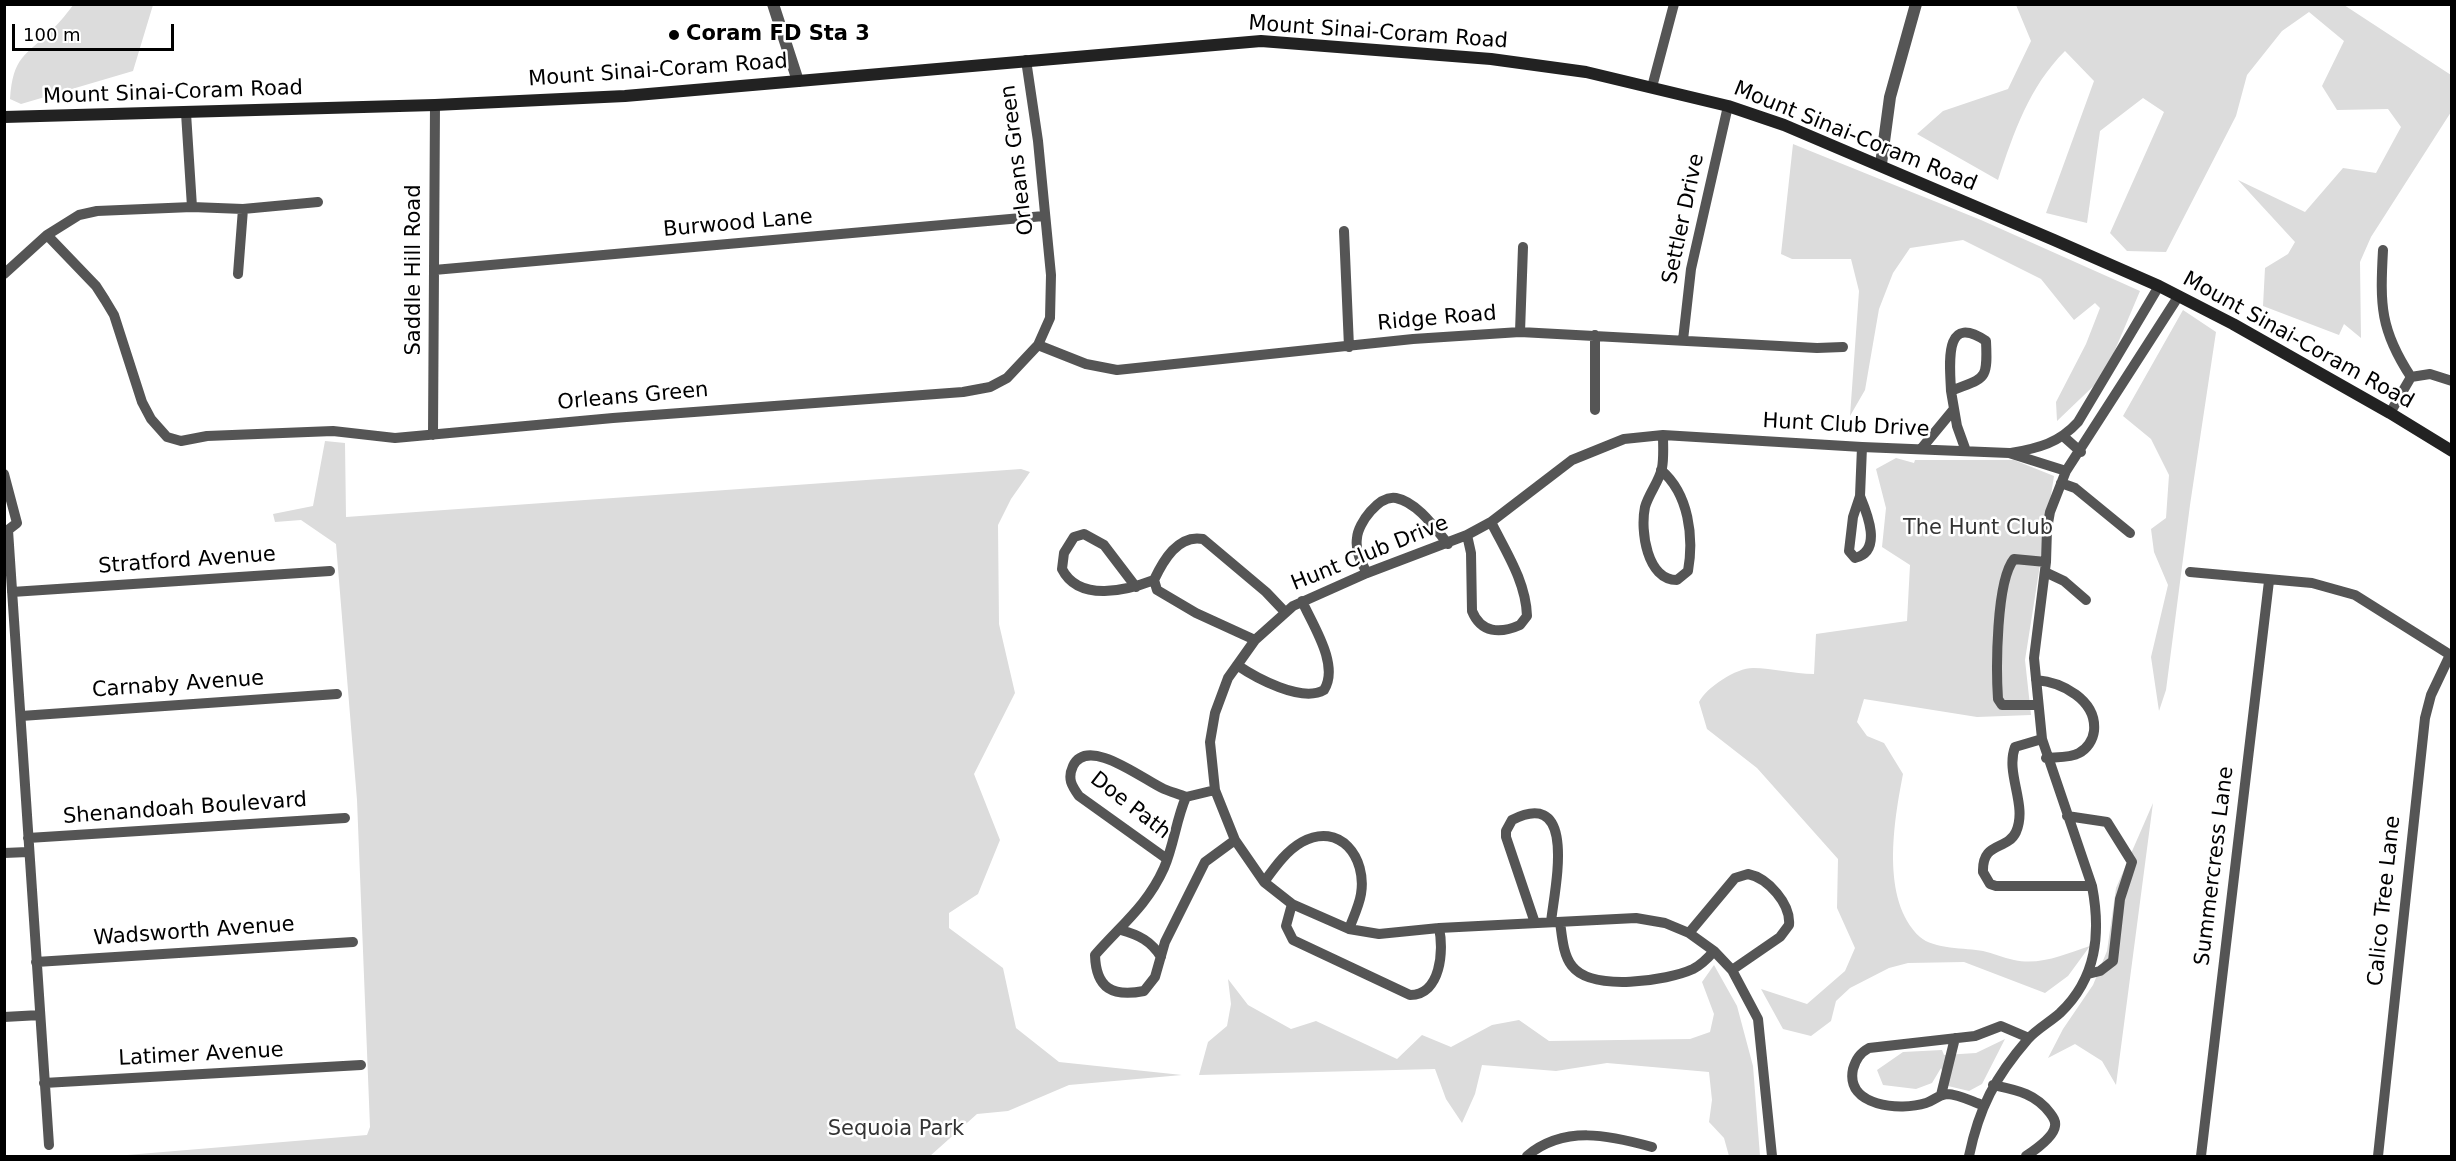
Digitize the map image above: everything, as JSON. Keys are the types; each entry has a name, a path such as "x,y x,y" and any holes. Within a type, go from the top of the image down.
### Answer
{"main road":[{"name":"Mount Sinai-Coram Road","path":"4,117 435,105 625,96 1261,40 1491,59 1586,72 1728,106 1881,164 2159,286 2390,413 2451,451"}],"street":[{"path":"773,4 798,81"},
{"path":"1652,87 1674,4"},
{"path":"1881,164 1890,97 1916,4"},
{"name":"Orleans Green","path":"47,235 96,286 114,315 142,402 157,429 167,438 181,441 207,436 333,431 395,438 624,417 963,392 990,387 1007,378 1038,345 1050,318 1051,299 1038,141 1026,60"},
{"name":"Saddle Hill Road","path":"433,435 435,105"},
{"name":"Settler Drive","path":"1683,340 1691,269 1728,106"},
{"path":"186,113 192,207"},
{"path":"4,274 47,235 79,215 97,211 192,207 243,209 318,202"},
{"path":"238,274 243,209"},
{"name":"Burwood Lane","path":"434,270 1044,216"},
{"path":"1344,231 1349,347"},
{"path":"1520,332 1523,247"},
{"path":"2383,250 2381,301 2385,325 2393,350 2411,377"},
{"name":"Hunt Club Drive","path":"2008,453 2046,445 2063,436 2078,422 2159,286"},
{"path":"1969,1156 1982,1105 1992,1085 2029,1038 2073,1000 2088,974 2097,935 2097,908 2092,886 2046,758 2038,705 2034,658 2046,567 2050,512 2066,471 2081,452 2178,297"},
{"name":"Ridge Road","path":"1038,345 1086,364 1117,370 1520,332 1817,348 1843,347"},
{"path":"1951,391 1980,381 1984,375 1986,341 1980,337 1959,334 1955,336 1950,346 1951,391 1966,451"},
{"path":"1595,335 1595,410"},
{"path":"2411,377 2430,374 2451,381"},
{"path":"2390,413 2411,377"},
{"path":"1921,449 1954,409"},
{"path":"1661,470 1673,480 1683,502 1689,529 1691,546 1688,571 1677,580 1665,579 1656,571 1652,563 1644,523 1648,496 1661,470 1663,435"},
{"name":"Hunt Club Drive","path":"1772,1156 1758,1019 1732,970 1714,951 1689,933 1665,923 1636,918 1439,928 1379,934 1349,929 1292,904 1264,882 1235,840 1215,790 1210,742 1215,713 1228,678 1255,640 1285,612 1302,601 1367,573 1467,535 1491,522 1572,460 1624,439 1663,435 2008,453 2066,471"},
{"path":"2063,436 2081,452"},
{"path":"1860,496 1871,532 1869,549 1863,556 1856,558 1849,552 1850,536 1860,496 1862,447"},
{"path":"4,474 17,523 8,530 49,1145"},
{"path":"2061,483 2075,488 2130,533"},
{"path":"1367,573 1358,556 1357,537 1364,520 1384,500 1393,497 1406,502 1425,518 1448,544"},
{"path":"1467,535 1471,553 1472,611 1476,620 1479,625 1492,630 1520,625 1527,616 1517,572 1491,522"},
{"path":"1136,587 1104,545 1084,534 1074,537 1064,553 1062,569 1065,575 1077,584 1091,589 1120,591 1136,587 1154,580"},
{"path":"1255,640 1168,598 1157,590 1154,580 1162,563 1173,549 1189,540 1203,539 1263,589 1285,612"},
{"path":"2038,705 2002,705 1998,699 2002,587 2009,565 2014,559 2046,567 2086,600"},
{"name":"Stratford Avenue","path":"12,592 330,571"},
{"path":"2190,572 2268,581 2312,583 2355,595 2451,655"},
{"name":"Summercress Lane","path":"2201,1156 2268,581"},
{"path":"1237,665 1252,675 1299,693 1314,694 1324,690 1329,675 1327,661 1302,601"},
{"name":"Calico Tree Lane","path":"2378,1156 2425,718 2430,695 2451,655"},
{"path":"4,679 18,678"},
{"path":"2036,680 2064,688 2078,697 2093,716 2095,727 2093,738 2078,754 2046,758"},
{"name":"Carnaby Avenue","path":"21,716 337,694"},
{"path":"2042,739 2015,747 2012,759 2018,825 2011,839 1993,847 1987,855 1983,873 1990,884 1996,886 2092,886"},
{"name":"Doe Path","path":"1167,859 1079,796 1070,783 1071,771 1075,762 1081,758 1101,756 1165,790 1186,797"},
{"path":"1215,790 1186,797 1178,815 1167,859 1137,911 1095,955 1098,978 1106,988 1122,994 1144,991 1155,977 1166,940 1205,862 1235,840"},
{"path":"1535,923 1506,837 1512,820 1533,815 1547,817 1559,836 1555,922 1572,967 1588,977 1602,981 1633,981 1682,973 1703,963 1714,951"},
{"path":"2067,816 2107,822 2132,862 2120,899 2113,961 2100,971 2088,974"},
{"name":"Shenandoah Boulevard","path":"28,838 345,818"},
{"path":"1264,882 1281,859 1302,842 1322,835 1338,837 1354,853 1362,881 1361,895 1349,929"},
{"path":"4,853 28,852"},
{"path":"1689,933 1735,878 1748,874 1762,881 1778,895 1787,910 1789,926 1780,937 1732,970"},
{"path":"1292,904 1286,926 1293,940 1410,995 1425,992 1435,979 1443,947 1439,928"},
{"path":"1121,930 1142,937 1154,946 1161,957"},
{"name":"Wadsworth Avenue","path":"36,962 353,942"},
{"path":"4,1017 40,1015"},
{"path":"1982,1105 1955,1095 1941,1095 1920,1104 1877,1104 1861,1098 1852,1078 1858,1055 1869,1048 1982,1034 2001,1026 2029,1038"},
{"path":"1941,1095 1955,1038"},
{"name":"Latimer Avenue","path":"44,1083 361,1065"},
{"path":"1992,1085 2034,1097 2055,1119 2052,1134 2026,1156"},
{"path":"1527,1156 1539,1146 1559,1138 1585,1134 1614,1136 1652,1146"}],"green space":[{"path":"74,4 153,5 133,71 21,104 10,99 17,65 55,27"},
{"path":"2016,5 2344,5 2451,75 2451,112 2371,237 2360,262 2361,338 2344,324 2339,335 2263,306 2265,268 2288,254 2295,242 2238,180 2305,212 2343,168 2376,173 2401,127 2388,109 2337,110 2322,86 2344,41 2309,12 2282,31 2247,75 2236,116 2166,252 2127,251 2110,233 2164,112 2143,98 2100,131 2087,223 2046,213 2094,81 2065,51 2052,65 2032,95 2010,145 1998,180 1917,134 1943,111 2008,89 2031,41"},
{"path":"1793,144 1981,220 2140,291 2104,376 2057,421 2056,402 2086,344 2100,308 2095,303 2074,320 2041,279 1963,240 1910,248 1893,273 1879,309 1865,390 1850,416 1859,291 1851,259 1792,259 1781,254"},
{"path":"2183,310 2216,332 2190,505 2166,690 2159,711 2151,657 2168,585 2154,552 2151,529 2166,518 2169,475 2151,439 2123,416"},
{"name":"Sequoia Park","path":"325,441 345,443 346,517 1021,469 1030,472 1011,499 998,525 999,624 1015,693 974,774 1000,840 978,894 949,913 949,928 1003,968 1016,1028 1059,1062 1182,1075 1069,1085 1008,1111 977,1114 930,1156 115,1156 367,1135 370,1127 357,800 336,544 301,520 275,522 273,514 313,506"},
{"name":"The Hunt Club","path":"1896,458 1914,463 1915,460 2014,460 2054,476 2025,660 2031,715 1977,717 1864,699 1857,722 1867,736 1884,743 1903,774 1896,814 1893,859 1899,903 1907,921 1920,937 1941,946 1983,951 2014,960 2033,961 2052,958 2090,946 2068,976 2045,993 1964,962 1908,963 1889,968 1850,988 1836,1001 1831,1021 1811,1036 1783,1029 1761,989 1807,1004 1845,971 1855,948 1837,908 1838,859 1757,768 1707,729 1699,702 1715,685 1746,669 1761,668 1814,674 1816,634 1907,621 1910,565 1882,547 1886,508 1876,469"},
{"path":"2153,803 2116,1085 2102,1061 2075,1044 2048,1058 2063,1029 2093,985 2107,951 2116,888"},
{"path":"1714,965 1737,1006 1753,1066 1760,1156 1729,1156 1724,1138 1709,1122 1712,1100 1709,1072 1607,1063 1556,1071 1482,1065 1475,1094 1462,1123 1446,1099 1435,1069 1199,1075 1208,1042 1227,1026 1231,1004 1228,979 1248,1005 1291,1029 1316,1021 1397,1059 1422,1035 1451,1047 1492,1025 1519,1020 1549,1041 1690,1039 1710,1032 1714,1014 1702,982"},
{"path":"2005,1039 1982,1084 1969,1091 1948,1086 1941,1068 1932,1083 1916,1089 1883,1085 1877,1070 1903,1052 1942,1050 1944,1055 1976,1053"}],"place":[{"name":"Coram FD Sta 3","path":"674,35"}]}
